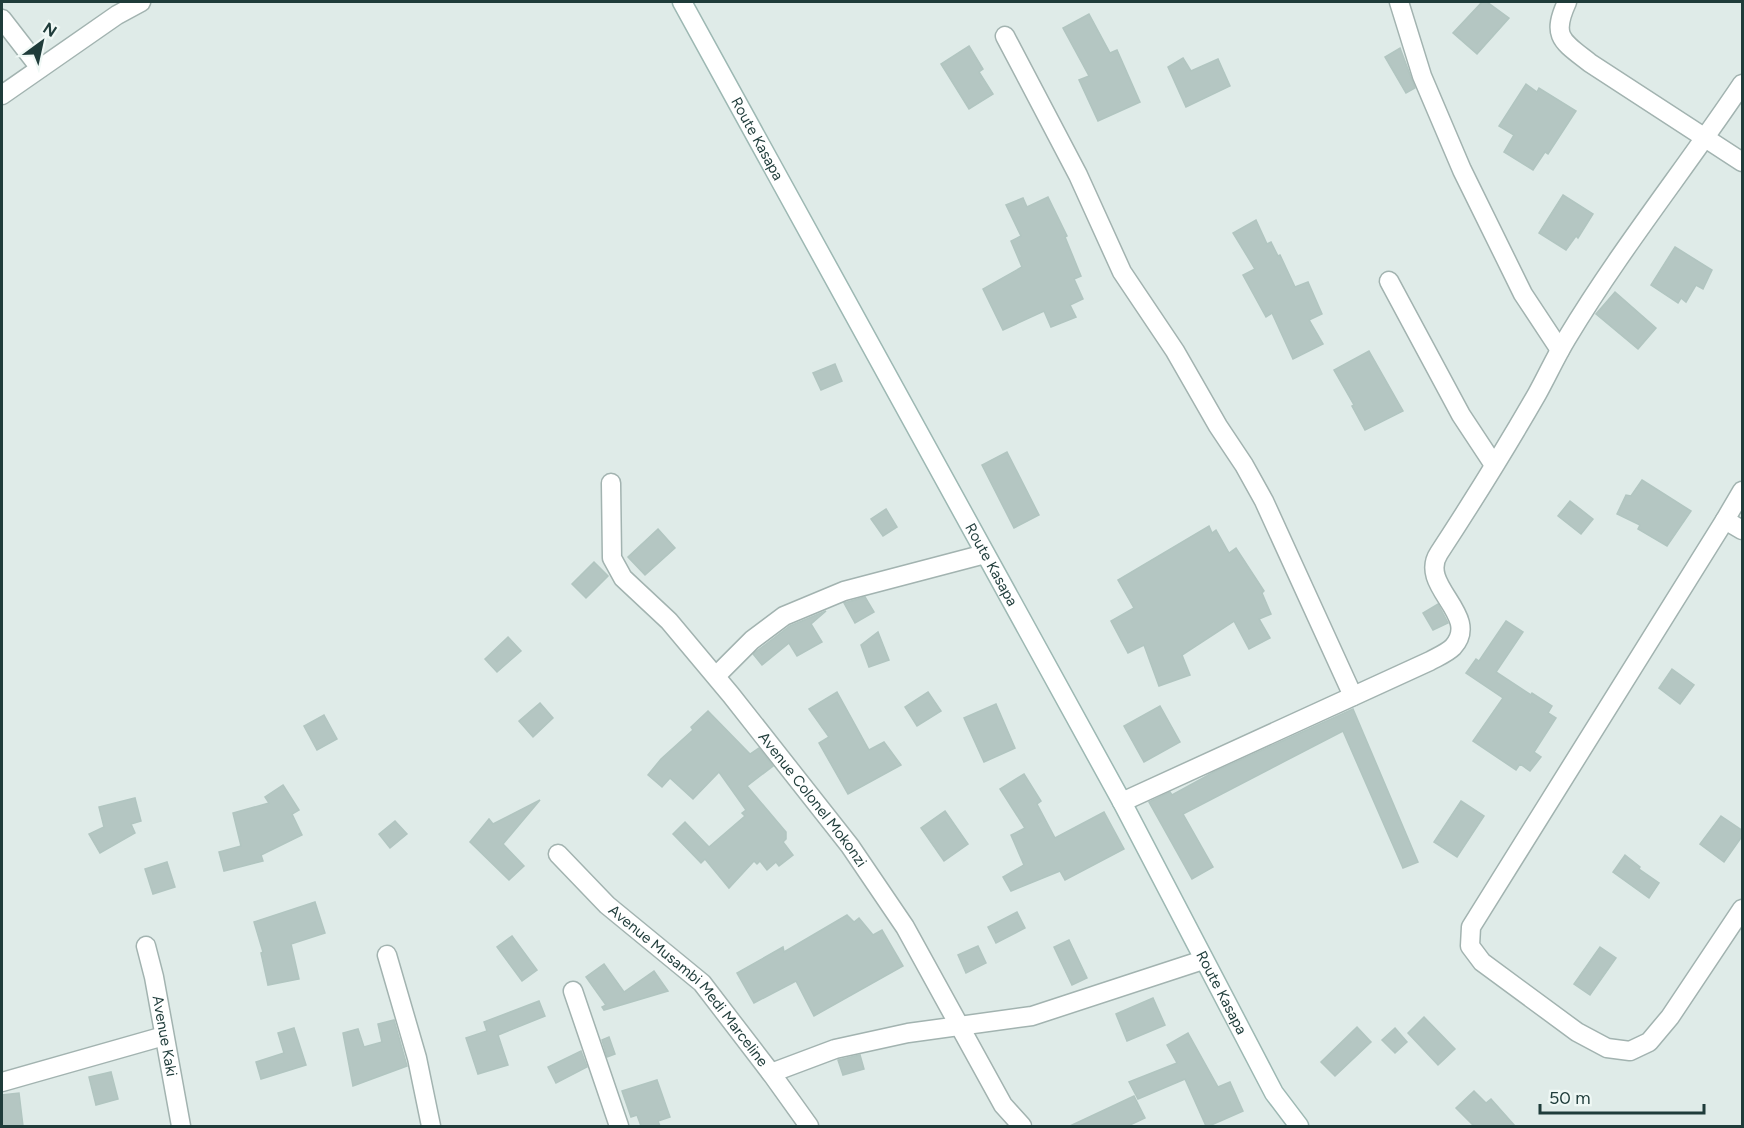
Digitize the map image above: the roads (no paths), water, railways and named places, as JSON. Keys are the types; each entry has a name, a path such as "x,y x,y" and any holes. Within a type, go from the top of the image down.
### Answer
{"street":[{"path":"2,94 117,15 141,2"},
{"name":"Route Kasapa","path":"682,2 1122,802 1274,1093 1299,1126"},
{"path":"1399,2 1422,76 1462,170 1523,294 1560,350"},
{"path":"1567,2 1558,20 1559,33 1569,46 1743,162"},
{"path":"2,19 39,68"},
{"path":"1005,36 1078,176 1122,272 1174,351 1264,501 1353,696"},
{"path":"1122,802 1430,661 1452,648 1461,636 1461,621 1438,582 1433,565 1437,555 1459,524 1537,394 1560,350 1635,234 1743,84"},
{"path":"1389,281 1461,415 1494,465"},
{"name":"Avenue Colonel Mokonzi","path":"610,483 612,558 623,578 669,621 716,676 850,846 905,927 1003,1105 1022,1126"},
{"path":"1743,491 1471,927 1470,946 1482,962 1577,1032 1607,1048 1630,1051 1649,1042 1670,1017 1743,909"},
{"path":"1725,520 1743,530"},
{"path":"716,676 752,640 784,616 844,591 985,554"},
{"name":"Avenue Musambi Medi Marceline","path":"558,854 607,905 702,983 809,1126"},
{"name":"Avenue Kaki","path":"146,946 154,977 181,1126"},
{"path":"387,955 417,1058 431,1126"},
{"path":"771,1073 835,1049 908,1033 1032,1016 1203,960"},
{"path":"573,991 619,1126"},
{"path":"2,1082 164,1036"}]}
